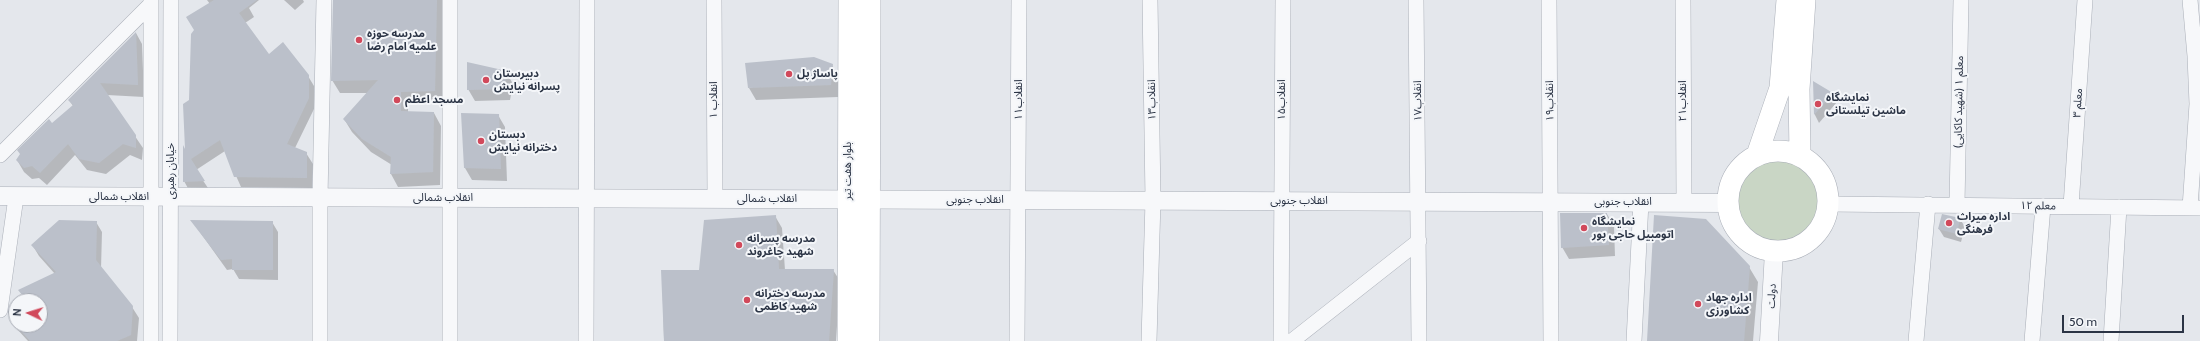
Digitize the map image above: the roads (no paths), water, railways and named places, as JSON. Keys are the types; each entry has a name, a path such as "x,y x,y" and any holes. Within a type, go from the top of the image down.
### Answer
{"main road":[{"name":"بلوار هفت تیر","path":"848,341 849,0"},
{"name":"بلوار هفت تیر","path":"869,341 870,0"},
{"path":"1757,155 1780,88 1787,0"},
{"path":"1800,155 1799,89 1805,0"},
{"path":"1771,150 1786,150 1800,155 1813,163 1822,175 1828,189 1829,204 1825,220 1817,234 1805,244 1790,250 1774,251 1760,248 1747,241 1737,230 1730,218 1728,203 1729,188 1735,175 1744,163 1757,155 1771,150"}],"street":[{"name":"خیابان رهبری","path":"170,341 171,0"},
{"path":"320,341 320,198 324,0"},
{"path":"450,0 450,341"},
{"path":"586,341 587,0"},
{"name":"انقلاب ۱","path":"714,0 714,199"},
{"name":"انقلاب۱۱","path":"1016,341 1019,0"},
{"name":"انقلاب۱۳","path":"1148,341 1153,200 1150,0"},
{"name":"انقلاب۱۵","path":"1281,341 1282,0"},
{"name":"انقلاب۱۷","path":"1416,0 1419,201 1419,341"},
{"name":"انقلاب۱۹","path":"1549,0 1551,341"},
{"name":"انقلاب۲۱","path":"1683,0 1684,202"},
{"name":"معلم ۱ (شهید کاکایی)","path":"1957,204 1961,0"},
{"name":"معلم ۳","path":"2071,206 2085,0"},
{"path":"2190,0 2195,56 2197,104 2195,208"},
{"name":"خیابان رهبری","path":"151,2 151,341"},
{"path":"0,155 151,2"},
{"name":"انقلاب شمالی","path":"8,196 151,198 870,199"},
{"path":"0,310 8,196"},
{"name":"انقلاب جنوبی","path":"870,199 1728,203"},
{"path":"1634,341 1642,202"},
{"name":"معلم ۱۲","path":"1829,204 1957,204 2195,208"},
{"path":"1916,341 1928,204"},
{"path":"2032,341 2043,206"},
{"path":"2111,341 2119,207"},
{"path":"1292,341 1419,241"},
{"name":"دولت","path":"1769,341 1774,251"}],"place":[{"name":"مدرسه حوزه علمیه امام رضا","path":"359,40"},
{"name":"پاساژ پل","path":"789,74"},
{"name":"دبیرستان پسرانه نیایش","path":"486,80"},
{"name":"مسجد اعظم","path":"397,100"},
{"name":"نمایشگاه ماشین تیلستانی","path":"1818,104"},
{"name":"دبستان دخترانه نیایش","path":"481,141"},
{"name":"اداره میراث فرهنگی","path":"1949,223"},
{"name":"نمایشگاه اتومبیل حاجی پور","path":"1584,228"},
{"name":"مدرسه پسرانه شهید چاغروند","path":"739,245"},
{"name":"مدرسه دخترانه شهید کاظمی","path":"747,300"},
{"name":"اداره جهاد کشاورزی","path":"1698,304"}]}
